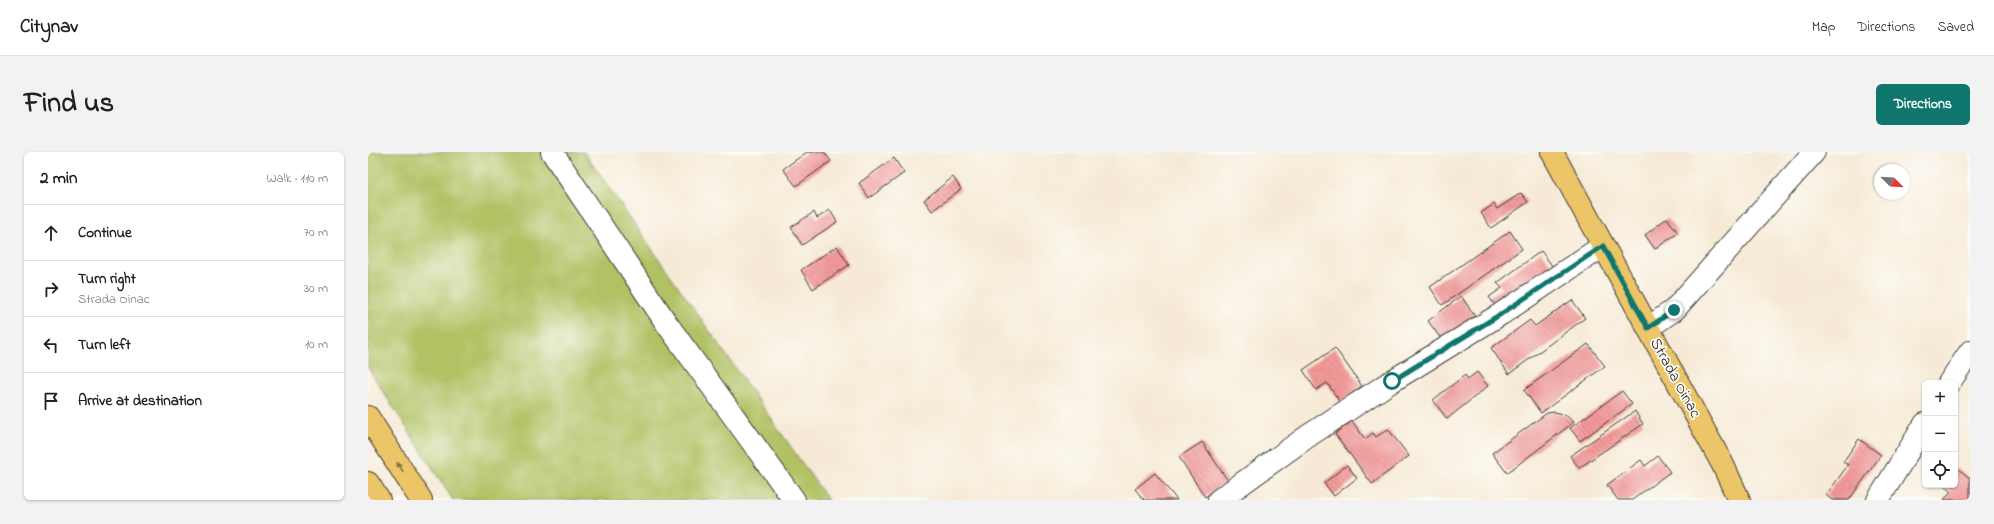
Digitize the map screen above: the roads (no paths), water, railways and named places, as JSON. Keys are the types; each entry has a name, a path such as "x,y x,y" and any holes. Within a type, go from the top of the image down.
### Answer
{"main road":[{"name":"Strada Oinac","path":"1552,152 1723,465 1739,500"},
{"path":"368,417 421,500"},
{"path":"368,483 379,500"}],"street":[{"path":"552,152 667,324 794,500"},
{"path":"1648,328 1674,310 1814,152"},
{"path":"1219,500 1308,436 1392,381 1501,314 1603,246"},
{"path":"1951,380 1970,352"},
{"path":"1878,500 1922,429"}]}
